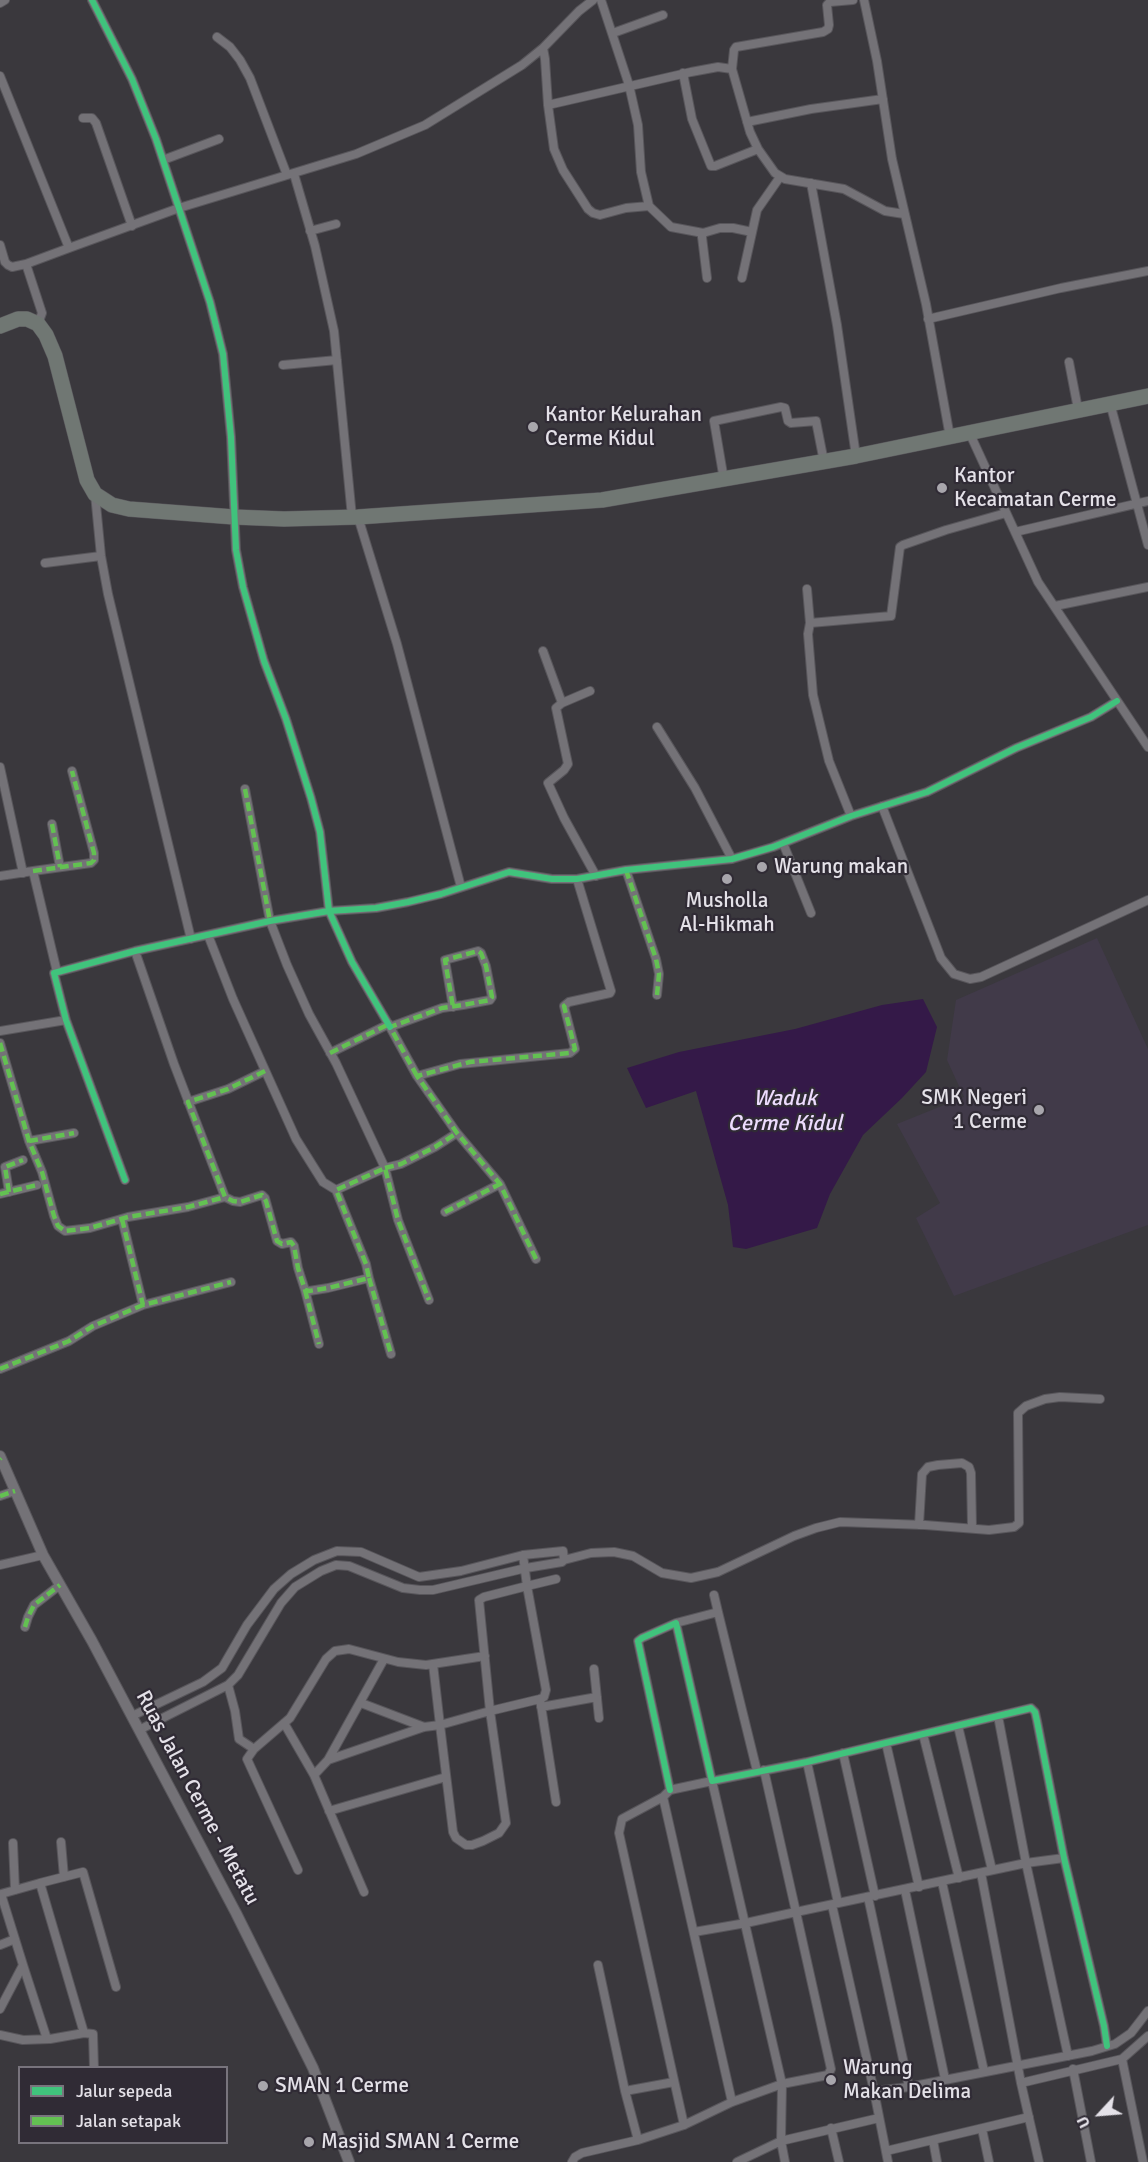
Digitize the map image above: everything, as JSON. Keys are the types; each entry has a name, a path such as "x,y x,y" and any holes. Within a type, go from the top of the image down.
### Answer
{"highway":[{"path":"0,326 18,319 27,319 38,324 46,335 56,356 87,480 95,494 112,505 129,509 234,517 284,519 355,517 602,500 856,456 1148,396"}],"main road":[{"name":"Ruas Jalan Cerme - Metatu","path":"0,1458 43,1555 132,1716 236,1913 313,2068 349,2162"}],"street":[{"path":"0,3 5,0"},
{"path":"92,0 132,79 163,160 210,302 223,354 231,437 236,550 243,587 264,661 300,764 320,832 328,911 352,962 417,1076 458,1133 500,1184 536,1259"},
{"path":"0,245 8,265 12,267 26,264 179,208 344,159 425,125 522,65 593,0"},
{"path":"601,0 629,85 638,125 641,172 649,206 671,227 704,234 720,228 752,232"},
{"path":"853,0 830,2 827,5 829,25 823,33 736,47 732,69 747,122 758,149 780,177 844,189 885,211 904,214"},
{"path":"864,0 892,159 928,318 950,437"},
{"path":"613,33 663,15"},
{"path":"217,37 240,60 250,78 291,175 310,231 326,289 334,330 355,517 397,644 461,886"},
{"path":"543,48 554,149 563,170 588,209 600,215 649,206"},
{"path":"548,105 629,85 718,67 732,69"},
{"path":"683,74 692,119 711,165 716,166 758,149"},
{"path":"0,76 69,248"},
{"path":"747,122 811,109 883,99"},
{"path":"83,118 92,118 96,123 132,226"},
{"path":"163,160 219,139"},
{"path":"742,278 758,210 780,177"},
{"path":"811,183 829,279 856,456"},
{"path":"310,231 336,224"},
{"path":"704,234 702,237 707,278"},
{"path":"26,264 42,313 38,324"},
{"path":"928,318 1148,271"},
{"path":"283,365 337,360"},
{"path":"1069,362 1078,409"},
{"path":"1110,403 1148,545"},
{"path":"724,480 714,421 781,407 785,408 788,421 791,423 816,421 824,462"},
{"path":"970,434 1038,582 1148,747"},
{"path":"95,494 101,556 128,682 191,939"},
{"path":"1016,532 1148,501"},
{"path":"810,624 891,616 900,548 903,545 1006,513"},
{"path":"45,563 101,556"},
{"path":"1055,606 1148,587"},
{"path":"807,589 813,695 829,761 851,816"},
{"path":"543,651 562,702"},
{"path":"590,691 562,702 556,708 567,764 564,770 548,783 564,818 596,876"},
{"path":"125,1180 66,1020 54,973 135,951 270,921 328,911 376,908 441,894 510,872 552,879 577,879 626,870 732,859 783,843 851,816 927,792 1016,748 1091,717 1117,701"},
{"path":"657,727 695,788 732,859"},
{"path":"0,767 23,873"},
{"path":"0,876 94,860 72,771"},
{"path":"244,789 270,921 297,990 386,1168 398,1220 429,1300"},
{"path":"882,806 941,958 954,974 970,979 981,977 1148,900"},
{"path":"52,824 60,867"},
{"path":"783,843 810,913"},
{"path":"626,870 656,959 659,974 657,995"},
{"path":"33,871 57,972"},
{"path":"417,1076 460,1064 570,1053 574,1049 564,1006 569,1002 611,991 577,879"},
{"path":"208,935 233,999 296,1139 323,1182 336,1190 366,1264 392,1354"},
{"path":"135,951 188,1102 225,1197 240,1202 262,1195 265,1198 277,1241 282,1244 291,1242 294,1246 319,1344"},
{"path":"330,1053 389,1025 431,1012 486,1001 492,997 484,958 478,951 445,960 453,1007"},
{"path":"0,1031 66,1020"},
{"path":"0,1043 29,1141 42,1172 58,1226 65,1231 76,1231 122,1219 188,1208 225,1197"},
{"path":"188,1102 228,1089 265,1071"},
{"path":"29,1141 74,1133"},
{"path":"336,1190 386,1168 401,1164 458,1133"},
{"path":"23,1160 5,1167 4,1193 37,1185"},
{"path":"445,1212 500,1184"},
{"path":"122,1219 143,1305"},
{"path":"305,1290 328,1288 369,1278"},
{"path":"0,1370 69,1341 96,1325 143,1305 231,1282"},
{"path":"139,1730 228,1685 238,1675 271,1619 296,1587 321,1571 336,1565 349,1566 403,1588 420,1590 451,1587 526,1568 562,1562 591,1553 614,1552 633,1556 663,1573 691,1578 725,1569 774,1545 816,1528 840,1522 1009,1528 1019,1523 1018,1413 1045,1399 1060,1397 1100,1399"},
{"path":"919,1525 922,1474 928,1467 962,1464 969,1467 971,1473 972,1528"},
{"path":"0,1496 15,1491"},
{"path":"132,1716 203,1682 222,1668 245,1629 274,1589 291,1574 314,1560 337,1551 361,1552 418,1577 461,1571 524,1555 562,1551 564,1560"},
{"path":"336,1565 337,1551"},
{"path":"0,1566 43,1555"},
{"path":"524,1555 527,1586 546,1690 541,1703 556,1802"},
{"path":"433,1664 453,1832 456,1838 466,1845 472,1845 499,1833 504,1828 505,1815 490,1711 479,1600 556,1579"},
{"path":"25,1627 34,1605 60,1584"},
{"path":"573,2162 575,2157 582,2153 638,2140 684,2125 732,2102 782,2084 828,2076 831,2069 796,1912 714,1595"},
{"path":"258,1610 271,1619"},
{"path":"670,1790 638,1641 676,1623 718,1612"},
{"path":"676,1623 782,2084 781,2141 785,2162"},
{"path":"245,1629 259,1638"},
{"path":"298,1870 247,1759 254,1749 290,1718 326,1659 335,1651 349,1649 398,1662 433,1664 485,1656"},
{"path":"314,1775 328,1760 384,1659"},
{"path":"594,1669 600,1718"},
{"path":"228,1685 239,1739 254,1749"},
{"path":"328,1760 424,1727 440,1725 490,1711 597,1697"},
{"path":"361,1703 424,1727"},
{"path":"684,2125 619,1833 622,1819 663,1797 670,1790 807,1762 1031,1708 1035,1712 1050,1777 1064,1858 1107,2046"},
{"path":"998,1716 1026,1863 1068,2056"},
{"path":"284,1723 314,1775 364,1892"},
{"path":"958,1726 992,1870"},
{"path":"923,1734 959,1878"},
{"path":"886,1743 919,1887"},
{"path":"843,1753 909,2086"},
{"path":"807,1762 888,2162"},
{"path":"329,1811 446,1777"},
{"path":"663,1797 732,2102"},
{"path":"61,1842 64,1876"},
{"path":"13,1843 15,1890"},
{"path":"694,1932 905,1890 1026,1863 1064,1858"},
{"path":"47,2039 1,1894 83,1872 116,1987"},
{"path":"981,1873 1021,2083 1039,2162"},
{"path":"942,1882 984,2071"},
{"path":"40,1883 84,2033"},
{"path":"905,1890 945,2079"},
{"path":"0,1945 15,1939"},
{"path":"0,2009 23,1965"},
{"path":"598,1965 638,2140"},
{"path":"874,2091 1019,2066 1115,2044 1131,2033 1148,2011"},
{"path":"0,2036 23,2040 93,2034 94,2066"},
{"path":"1021,2083 1122,2059 1148,2036"},
{"path":"1122,2059 1143,2162"},
{"path":"1073,2069 1092,2162"},
{"path":"625,2091 674,2082"},
{"path":"886,2151 1029,2117"},
{"path":"737,2162 781,2141 879,2118"},
{"path":"831,2128 839,2162"},
{"path":"982,2128 989,2162"},
{"path":"933,2140 937,2162"}],"shaded area":[{"name":"SMK Negeri 1 Cerme","path":"1097,938 1148,1049 1148,1225 954,1296 916,1218 940,1203 897,1124 964,1097 947,1060 956,1000"}],"water":[{"name":"Waduk Cerme Kidul","path":"923,999 937,1027 926,1072 863,1135 830,1194 817,1228 746,1249 733,1247 728,1205 696,1091 646,1108 627,1068 679,1052 795,1029 882,1005"}],"marked path":[{"path":"33,871 91,863 94,860 72,771"},
{"path":"245,789 270,921"},
{"path":"52,824 60,867"},
{"path":"626,870 656,959 659,974 657,995"},
{"path":"417,1076 390,1027 442,1008 463,1005 490,1000 492,997 486,966 478,951 445,960 453,1007"},
{"path":"536,1259 500,1184 457,1133 417,1076 470,1062 570,1053 575,1049 564,1006 569,1002"},
{"path":"330,1053 389,1024"},
{"path":"0,1043 54,1216 58,1226 65,1231 90,1228 128,1217 188,1207 225,1197"},
{"path":"265,1071 228,1089 188,1102 225,1197 240,1202 262,1195 266,1201 277,1241 282,1244 291,1242 294,1246 305,1290 328,1288 369,1278 366,1264 336,1190 385,1168 398,1220 429,1300"},
{"path":"29,1141 74,1133"},
{"path":"385,1168 401,1164 457,1133"},
{"path":"9,1192 5,1167 23,1160"},
{"path":"445,1212 500,1184"},
{"path":"0,1194 37,1185"},
{"path":"122,1219 143,1305 231,1282"},
{"path":"369,1278 391,1354"},
{"path":"305,1290 319,1344"},
{"path":"0,1369 69,1341 93,1326 143,1305"},
{"path":"0,1496 15,1491"},
{"path":"25,1627 34,1605 60,1585"}],"cycle path":[{"path":"92,0 132,79 156,139 210,302 223,354 231,437 236,550 243,587 264,661 286,719 311,798 320,832 329,911 352,962 390,1027"},
{"path":"125,1180 66,1020 54,973 135,951 270,921 329,911 376,908 408,902 509,872 552,879 577,879 626,870 732,859 773,847 851,816 927,792 1016,748 1091,717 1117,701"},
{"path":"670,1790 638,1641 676,1623 712,1781 807,1762 1031,1708 1035,1712 1064,1858 1107,2046"}],"place":[{"name":"Kantor Kelurahan Cerme Kidul","path":"533,427"},
{"name":"Kantor Kecamatan Cerme","path":"942,488"},
{"name":"Warung makan","path":"762,867"},
{"name":"Musholla Al-Hikmah","path":"727,879"},
{"name":"SMK Negeri 1 Cerme","path":"1039,1110"},
{"name":"Warung Makan Delima","path":"831,2080"},
{"name":"SMAN 1 Cerme","path":"263,2086"},
{"name":"Masjid SMAN 1 Cerme","path":"309,2142"}]}
